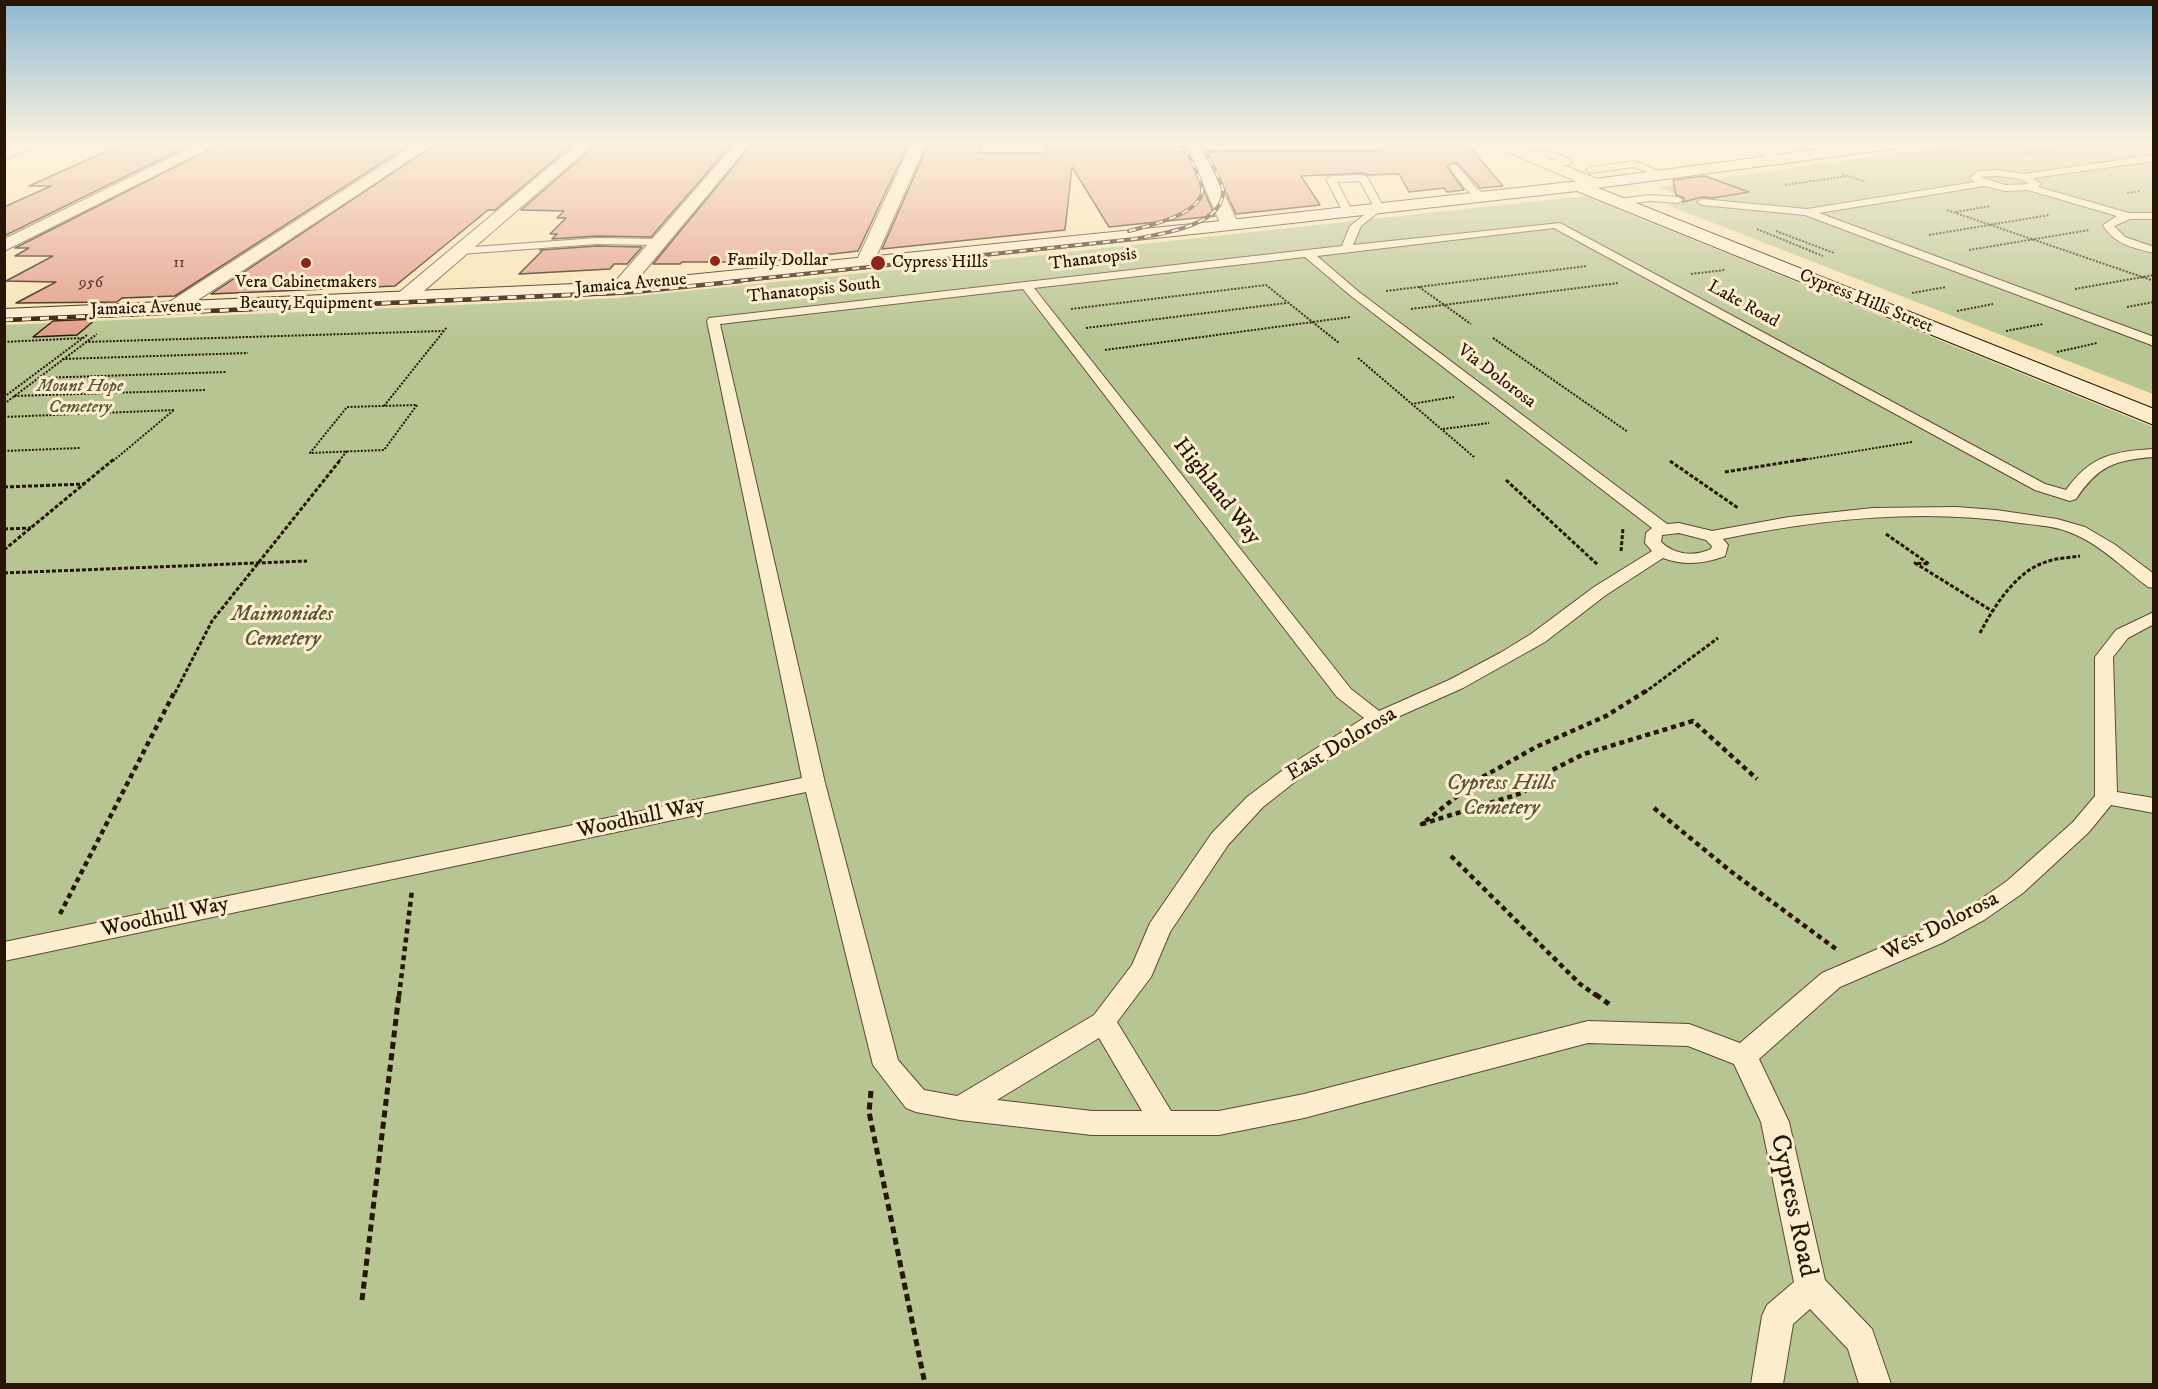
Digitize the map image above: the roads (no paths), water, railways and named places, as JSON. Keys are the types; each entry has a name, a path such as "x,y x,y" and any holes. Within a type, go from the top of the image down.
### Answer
{"street":[{"path":"4,246 79,209"},
{"path":"173,308 327,209"},
{"path":"403,299 510,209"},
{"path":"620,288 687,209"},
{"path":"864,264 889,209"},
{"path":"1223,209 1230,225"},
{"name":"Jamaica Avenue","path":"4,315 620,288 1230,225 1328,209"},
{"name":"Cypress Hills Street","path":"1645,209 2154,418"},
{"name":"Cypress Hills Street","path":"1646,209 2154,404"}],"lane":[{"path":"1347,248 1348,235 1353,227 1372,209"},
{"path":"1774,209 1807,212 1826,209"},
{"path":"2103,209 2127,216 2154,216"},
{"path":"1807,212 2154,342"},
{"path":"2127,216 2114,220 2108,225 2111,231 2122,239 2154,250"},
{"name":"Lake Road","path":"1347,248 1556,225 1945,437 2040,487 2070,496"},
{"path":"460,251 597,241 659,242"},
{"name":"Thanatopsis","path":"1026,285 1347,248"},
{"name":"Via Dolorosa","path":"1306,253 1380,314 1663,529"},
{"name":"Highland Way","path":"1026,285 1344,693 1377,719"},
{"name":"Thanatopsis South","path":"814,783 713,321 1026,285"},
{"path":"2078,529 2070,496 2082,477 2099,462 2121,454 2154,453"},
{"path":"1712,536 1749,528 1860,516 1957,512 2010,515 2078,529 2154,583"},
{"path":"1663,529 1692,529 1712,536 1720,545 1719,552 1694,559 1661,552 1653,543 1654,533 1663,529"},
{"name":"East Dolorosa","path":"960,1108 1103,1022 1142,970 1159,929 1220,839 1255,802 1294,772 1377,719 1456,684 1538,638 1616,581 1661,552"},
{"path":"2154,617 2122,634 2104,657 2106,797 2154,806"},
{"path":"814,783 886,1065 916,1100 960,1108 1092,1123 1219,1122 1304,1106 1588,1032 1689,1035 1744,1056"},
{"name":"Woodhull Way","path":"4,952 814,783"},
{"name":"West Dolorosa","path":"1744,1056 1831,980 1965,919 2015,888 2081,827 2106,797"},
{"path":"1103,1022 1164,1123"},
{"name":"Cypress Road","path":"1744,1056 1775,1122 1811,1288 1778,1317 1767,1384"},
{"path":"1811,1288 1861,1340 1875,1384"}],"railway":[{"path":"1129,231 1161,222 1189,209"},
{"path":"727,282 1134,239 1188,226 1202,220 1216,209"},
{"path":"4,320 634,292 741,281"}],"place":[{"name":"Family Dollar","path":"715,261"},
{"name":"Vera Cabinetmakers Beauty Equipment","path":"306,263"},
{"name":"Cypress Hills","path":"878,263"}],"park label":[{"name":"Mount Hope Cemetery","path":"80,397"},
{"name":"Maimonides Cemetery","path":"282,628"},
{"name":"Cypress Hills Cemetery","path":"1501,796"}]}
